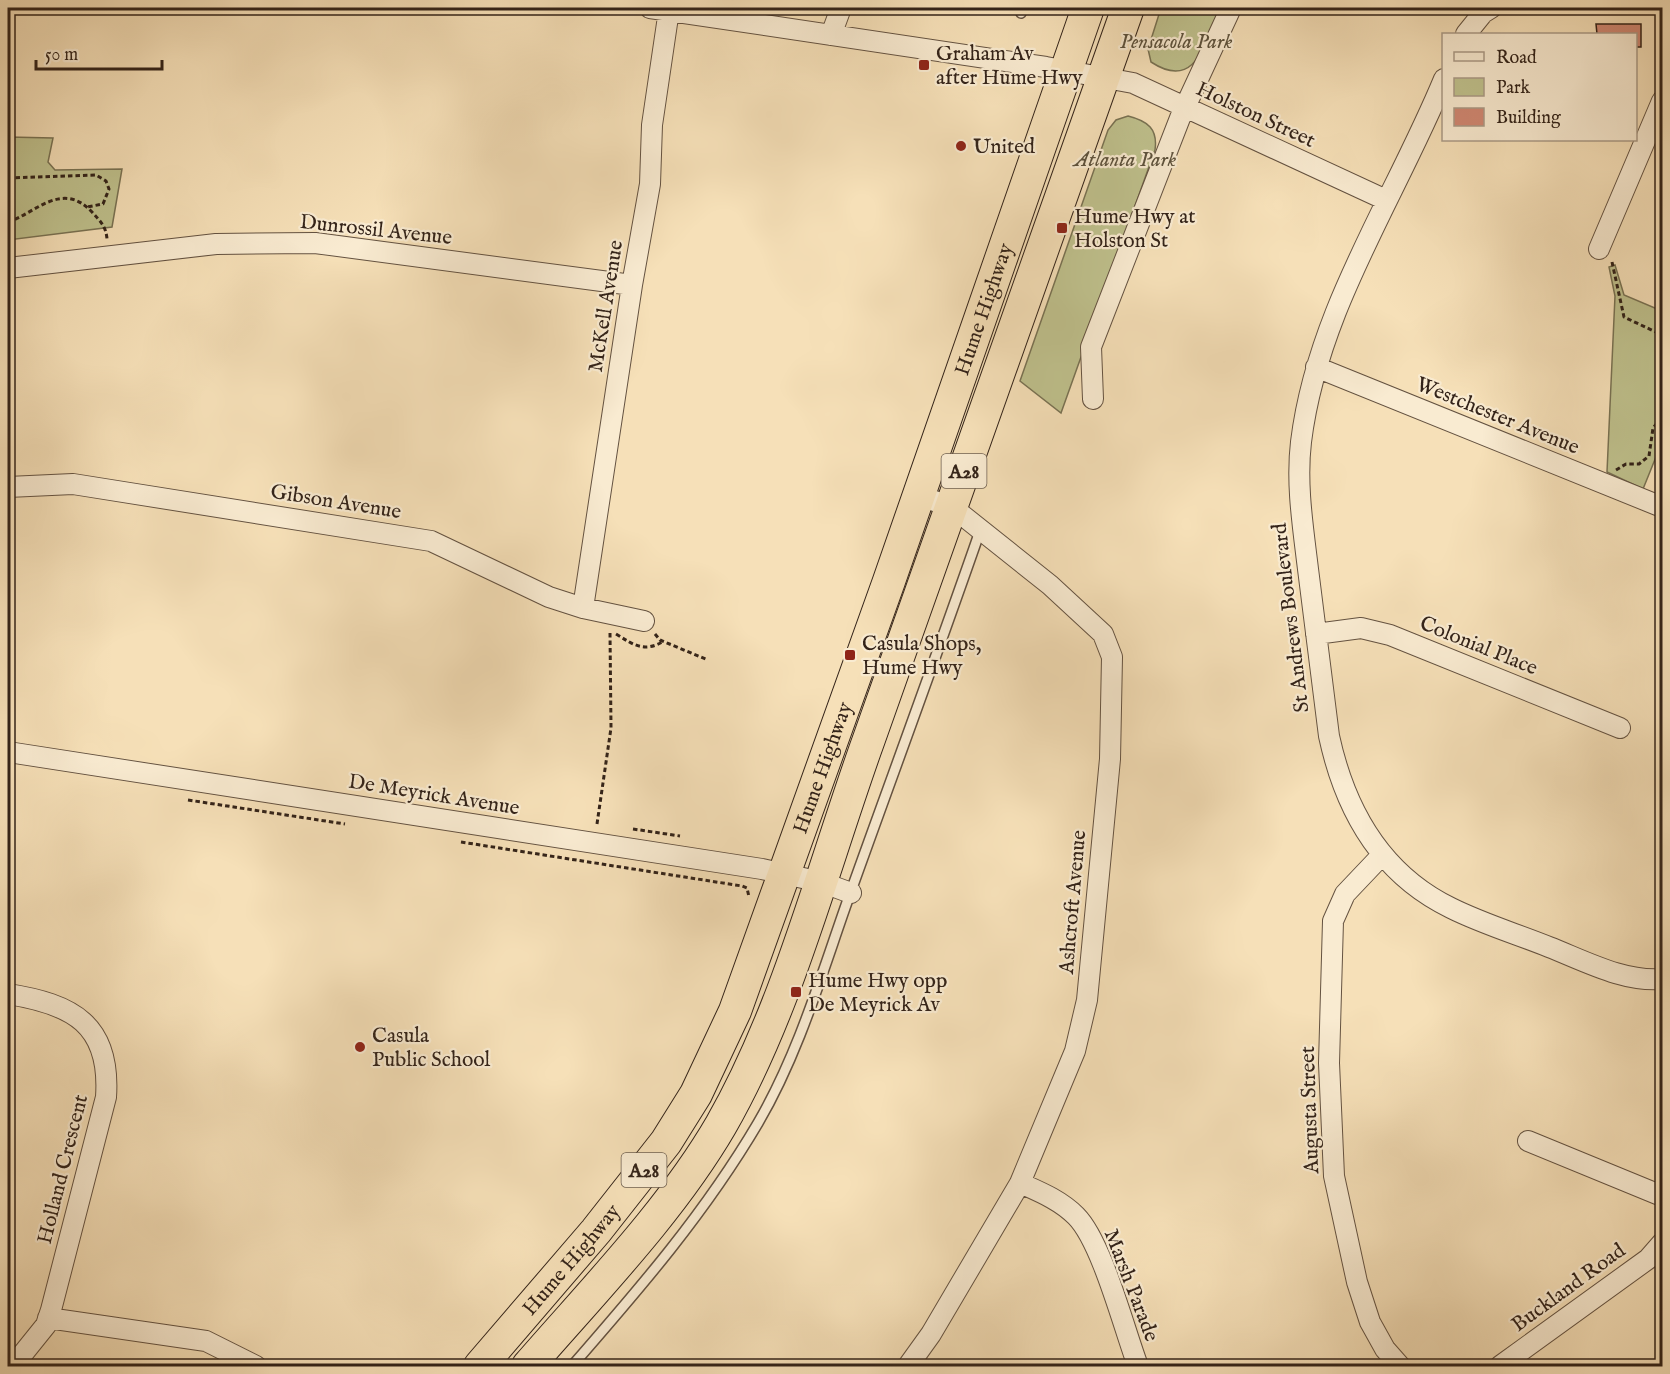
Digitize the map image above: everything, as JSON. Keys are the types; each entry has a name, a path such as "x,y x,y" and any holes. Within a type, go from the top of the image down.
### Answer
{"highway":[{"name":"Hume Highway","path":"480,1366 596,1231 666,1142 696,1094 735,1011 786,873 1089,8"},
{"name":"Hume Highway","path":"528,1366 686,1179 721,1124 753,1060 821,882 854,781 1128,8"}],"street":[{"path":"831,35 841,8"},
{"path":"1093,399 1091,347 1186,107 1231,8"},
{"path":"1467,33 1483,13 1491,8"},
{"name":"Holston Street","path":"659,9 1133,83 1386,200"},
{"name":"McKell Avenue","path":"583,608 632,285 650,184 659,9"},
{"name":"St Andrews Boulevard","path":"1442,82 1342,296 1316,367 1307,406 1299,471 1316,634 1329,736 1336,770 1364,831 1382,855 1418,889 1451,908 1619,974 1649,980 1662,979"},
{"path":"1601,245 1662,101"},
{"name":"Dunrossil Avenue","path":"8,267 216,244 315,243 632,285"},
{"name":"Westchester Avenue","path":"1316,367 1662,507"},
{"name":"Gibson Avenue","path":"8,487 73,484 431,541 549,597 583,608 644,621"},
{"name":"Ashcroft Avenue","path":"908,1366 931,1334 1020,1183 1056,1103 1075,1051 1087,1000 1110,759 1112,657 1103,634 1050,585 952,507 917,495"},
{"name":"Colonial Place","path":"1316,634 1361,628 1390,635 1620,728"},
{"name":"De Meyrick Avenue","path":"8,752 786,873 851,893"},
{"name":"Augusta Street","path":"1382,855 1345,894 1333,921 1329,1063 1334,1176 1357,1282 1370,1322 1385,1349 1400,1366"},
{"name":"Holland Crescent","path":"8,994 58,1005 78,1016 90,1028 105,1060 105,1097 48,1318 14,1366"},
{"path":"1528,1141 1662,1196"},
{"name":"Marsh Parade","path":"1020,1183 1060,1202 1078,1218 1095,1244 1138,1366"},
{"name":"Buckland Road","path":"1500,1366 1648,1259 1662,1243"},
{"path":"48,1318 206,1341 256,1366"}],"lane":[{"path":"572,1366 676,1246 713,1194 758,1123 776,1089 805,1021 885,804 980,531"}],"path":[{"path":"8,178 96,175 106,181 109,189 103,204 87,207"},
{"path":"8,222 20,218 43,202 58,199 76,200 87,207 106,228 108,255"},
{"path":"1601,245 1613,265 1624,317 1662,335 1662,354"},
{"path":"1610,486 1617,469 1626,464 1639,464 1649,456 1653,429 1662,417"},
{"path":"644,621 664,641 708,660"},
{"path":"597,824 611,728 609,633 617,634 640,649 654,647 664,641"},
{"name":"De Meyrick Avenue","path":"184,799 346,824"},
{"name":"De Meyrick Avenue","path":"461,842 747,888 751,903"}],"green space":[{"name":"Pensacola Park","path":"1161,8 1220,8 1197,59 1189,67 1179,71 1167,70 1151,62 1148,49"},
{"name":"Atlanta Park","path":"1128,116 1141,120 1150,127 1155,137 1155,150 1061,413 1020,381 1108,130 1116,120"},
{"path":"8,137 53,138 48,162 55,170 122,169 112,227 8,240"},
{"path":"1615,265 1624,295 1662,311 1662,442 1643,489 1607,472 1615,296 1609,267"}],"building":[{"path":"1596,24 1641,24 1641,47 1637,47 1637,33 1597,33"}],"place":[{"name":"Graham Av after Hume Hwy","path":"924,65"},
{"name":"United","path":"961,146"},
{"name":"Hume Hwy at Holston St","path":"1062,228"},
{"name":"Casula Shops, Hume Hwy","path":"850,655"},
{"name":"Hume Hwy opp De Meyrick Av","path":"796,992"},
{"name":"Casula Public School","path":"360,1047"}]}
